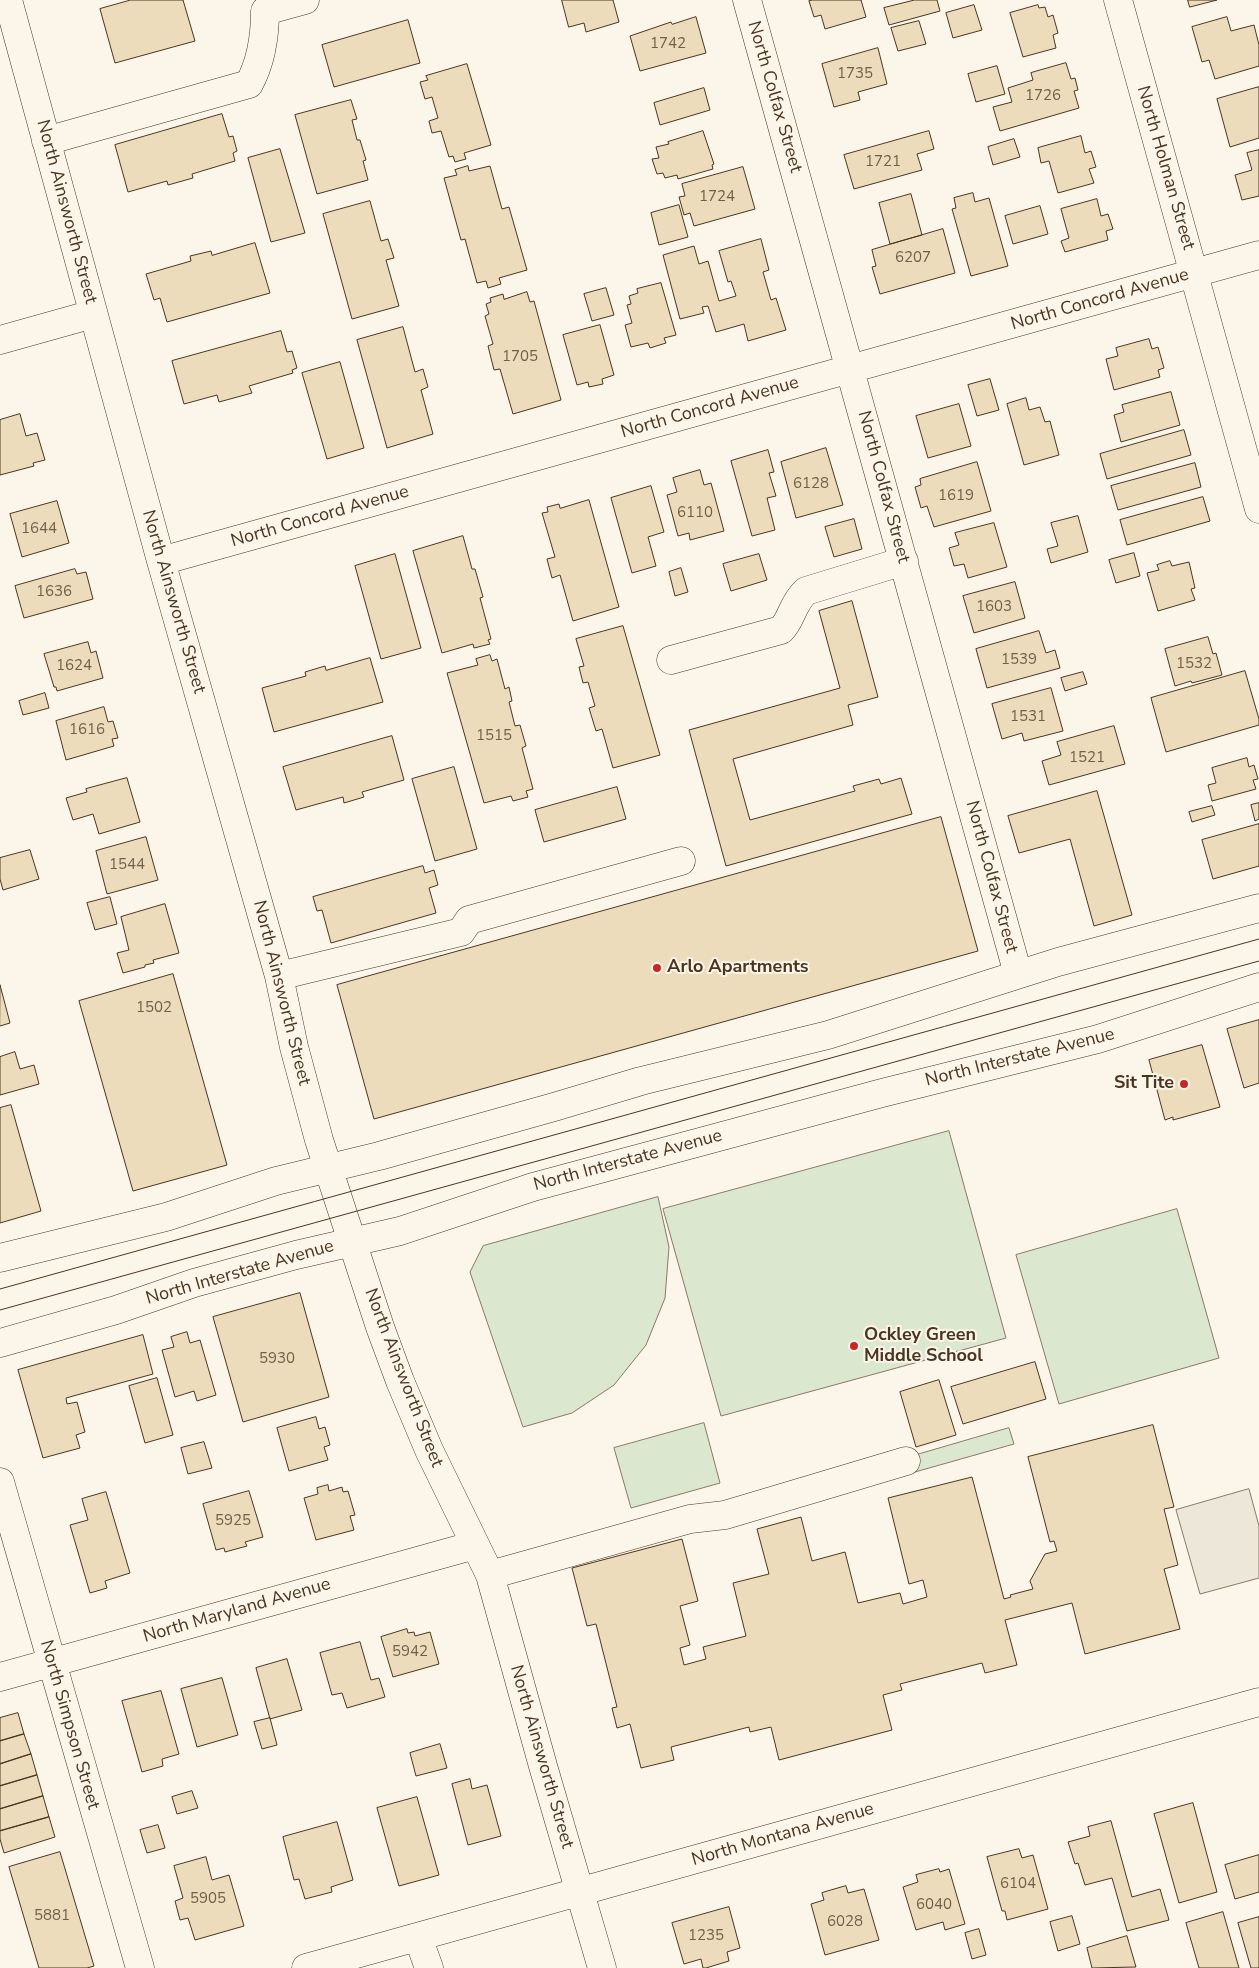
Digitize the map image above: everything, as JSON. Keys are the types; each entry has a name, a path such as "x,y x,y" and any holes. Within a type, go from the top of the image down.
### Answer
{"street":[{"name":"North Ainsworth Street","path":"8,0 161,561 279,976 294,1047 328,1168 380,1327 400,1381 429,1450 490,1575 602,1968"},
{"path":"46,141 249,84 260,56 265,28 265,11 305,0"},
{"name":"North Colfax Street","path":"747,0 1018,974"},
{"name":"North Holman Street","path":"1118,0 1259,509"},
{"name":"North Concord Avenue","path":"161,561 1259,256"},
{"path":"0,340 94,314"},
{"path":"671,660 780,630 787,624 792,608 806,591 904,561"},
{"path":"279,976 461,932 469,920 681,861"},
{"path":"0,1258 166,1216 276,1181 379,1156 641,1081 828,1036 1058,962 1259,908"},
{"name":"North Interstate Avenue","path":"0,1343 116,1310 194,1283 296,1255 408,1228 542,1184 882,1092 1098,1040 1259,987"},
{"path":"490,1575 690,1518 725,1515 906,1462"},
{"name":"North Simpson Street","path":"0,1482 140,1968"},
{"name":"North Maryland Avenue","path":"0,1677 475,1545"},
{"name":"North Montana Avenue","path":"306,1968 1259,1702"},
{"path":"418,1937 429,1968"}],"green space":[{"path":"949,1131 1006,1338 721,1416 663,1209"},
{"path":"658,1197 669,1247 665,1298 646,1345 614,1385 572,1413 523,1427 470,1272 483,1246"},
{"path":"1177,1209 1219,1358 1059,1404 1016,1255"},
{"path":"704,1423 720,1483 631,1508 614,1448"},
{"path":"1009,1428 1014,1444 876,1483 872,1468"}],"shaded area":[{"path":"1249,1489 1259,1526 1259,1578 1200,1594 1176,1510"}],"building":[{"path":"131,0 183,0 195,41 115,63 100,9"},
{"path":"562,0 613,0 619,22 586,32 584,23 569,27"},
{"path":"861,0 866,17 825,29 821,15 814,17 809,1"},
{"path":"915,0 937,0 940,11 889,25 884,8"},
{"path":"1188,0 1217,0 1190,7"},
{"path":"974,5 982,30 953,38 946,13"},
{"path":"1038,5 1039,8 1045,7 1048,17 1053,15 1058,33 1053,35 1056,48 1023,57 1010,13"},
{"path":"696,17 706,53 640,71 630,36 671,22 672,24"},
{"path":"1227,17 1231,31 1254,25 1259,45 1259,66 1215,79 1209,60 1202,62 1192,27"},
{"path":"408,20 420,63 334,87 322,45"},
{"path":"919,21 926,44 898,51 891,28"},
{"path":"878,48 887,84 858,92 860,100 834,107 822,64"},
{"path":"1066,63 1071,79 1075,78 1078,90 1074,91 1079,108 1000,131 993,107 1012,102 1008,88 1033,80 1031,73"},
{"path":"467,64 491,145 464,153 466,159 455,162 453,156 449,157 441,131 432,133 429,121 438,118 432,97 425,99 420,82 428,80 426,76"},
{"path":"997,66 1005,94 976,102 968,74"},
{"path":"1259,87 1259,138 1230,147 1217,99"},
{"path":"704,88 710,110 660,125 654,103"},
{"path":"351,100 357,119 352,120 357,140 360,140 366,160 363,161 368,180 317,194 295,115"},
{"path":"222,114 229,137 233,136 237,151 233,153 235,161 192,174 193,178 168,185 167,181 128,192 115,145"},
{"path":"703,131 714,164 712,165 713,169 678,179 677,175 665,178 663,173 657,174 652,159 659,158 656,147"},
{"path":"929,131 934,149 917,154 922,170 854,189 844,155"},
{"path":"1081,136 1085,153 1091,151 1096,167 1089,169 1094,183 1058,193 1049,161 1041,163 1038,148"},
{"path":"1014,139 1020,157 993,165 988,147"},
{"path":"280,149 305,233 271,242 248,158"},
{"path":"1259,150 1259,196 1242,200 1235,175 1252,170 1247,153"},
{"path":"468,166 469,171 490,166 502,209 509,207 527,270 499,278 501,284 488,288 486,281 477,283 465,239 461,240 444,178 457,175 455,170"},
{"path":"743,167 755,209 694,226 690,213 684,215 679,197 685,196 682,184"},
{"path":"973,193 975,202 989,198 1008,266 971,276 952,209 956,208 954,198"},
{"path":"911,194 922,235 890,244 879,203"},
{"path":"1097,199 1101,216 1108,214 1113,229 1106,231 1108,240 1065,252 1061,241 1069,238 1061,209"},
{"path":"370,201 381,241 388,239 394,258 386,260 399,306 352,319 323,214"},
{"path":"679,205 688,237 659,245 651,213"},
{"path":"1040,206 1048,234 1013,244 1005,216"},
{"path":"943,229 955,273 880,294 872,267 876,266 872,250"},
{"path":"761,239 769,270 763,272 771,300 776,298 786,330 748,341 744,324 716,332 708,306 702,307 704,313 680,319 663,255 694,246 699,264 708,261 719,301 736,296 731,281 728,282 719,251"},
{"path":"255,243 270,293 167,322 160,298 154,300 146,274 191,261 190,256 211,251 212,255"},
{"path":"661,283 676,335 664,338 666,343 650,348 648,343 631,347 625,325 632,323 627,305 631,304 629,296 638,293 637,289"},
{"path":"606,288 614,315 592,321 584,294"},
{"path":"527,292 530,302 534,301 561,400 513,414 500,369 494,370 488,346 493,344 485,316 489,314 486,304 491,302 490,298 503,294 504,299"},
{"path":"600,325 614,375 602,379 603,384 589,387 588,382 577,385 563,335"},
{"path":"403,327 415,372 423,369 428,387 421,390 433,434 387,448 357,340"},
{"path":"281,331 287,352 292,351 297,368 292,370 293,373 249,386 252,393 219,402 217,395 184,404 172,361"},
{"path":"1149,339 1152,349 1158,347 1164,368 1158,370 1160,377 1114,390 1106,359 1118,356 1116,348"},
{"path":"340,362 364,448 327,459 302,373"},
{"path":"990,379 999,410 977,416 968,385"},
{"path":"1171,392 1180,425 1121,442 1114,415 1124,412 1122,405"},
{"path":"1026,398 1029,410 1040,407 1045,422 1050,421 1059,455 1024,465 1007,404"},
{"path":"959,404 971,446 928,458 916,416"},
{"path":"20,414 26,436 37,433 45,460 33,463 34,466 0,475 0,420"},
{"path":"1184,430 1191,455 1107,479 1100,454"},
{"path":"826,448 843,505 796,518 781,462"},
{"path":"768,450 774,472 769,473 776,496 767,498 775,530 752,536 731,461"},
{"path":"977,462 991,511 934,527 927,506 921,508 915,487 921,485 920,479"},
{"path":"1195,463 1201,487 1118,510 1111,486"},
{"path":"700,470 704,485 711,483 724,531 690,540 689,533 678,536 667,495 677,492 673,478"},
{"path":"651,486 664,532 648,537 656,566 632,573 611,498"},
{"path":"1203,497 1210,521 1127,545 1120,520"},
{"path":"589,500 619,607 573,621 560,575 552,578 547,559 555,557 542,513 548,512 547,507 559,504 560,508"},
{"path":"57,501 69,543 22,557 10,514"},
{"path":"1078,516 1088,552 1051,563 1047,549 1058,546 1051,523"},
{"path":"854,519 862,549 834,557 825,527"},
{"path":"994,523 1007,567 968,578 964,564 954,566 949,548 959,545 955,533"},
{"path":"463,536 472,569 475,569 483,597 480,598 491,639 488,640 490,644 474,648 473,644 442,653 413,551"},
{"path":"1134,553 1140,576 1116,583 1109,560"},
{"path":"395,554 421,648 381,659 355,566"},
{"path":"759,554 767,580 731,591 723,564"},
{"path":"1170,561 1172,566 1189,562 1195,588 1191,589 1195,600 1158,611 1147,573 1159,570 1157,565"},
{"path":"681,568 688,592 675,596 669,572"},
{"path":"75,569 77,574 86,572 93,599 24,618 15,586"},
{"path":"1015,582 1025,618 974,633 963,596"},
{"path":"852,601 878,697 848,705 853,725 733,759 750,820 855,791 853,786 879,779 881,784 901,778 912,814 726,866 689,730 840,688 819,611"},
{"path":"623,626 660,755 613,768 602,729 596,731 589,708 595,706 588,682 583,683 579,667 584,666 576,639"},
{"path":"1039,631 1046,653 1055,650 1060,668 987,688 976,649"},
{"path":"1208,637 1213,654 1216,653 1222,675 1175,686 1165,649"},
{"path":"88,642 91,653 96,651 103,678 57,691 56,687 54,687 44,654"},
{"path":"490,655 492,661 497,659 505,689 509,687 512,701 509,702 515,726 520,725 526,746 522,748 533,789 526,791 528,797 513,801 511,796 484,803 447,673 478,665 476,659"},
{"path":"370,658 383,702 274,732 262,688 306,676 305,672 325,666 326,670"},
{"path":"1245,671 1259,719 1259,725 1166,752 1151,698"},
{"path":"1083,672 1087,684 1065,691 1061,678"},
{"path":"1051,688 1063,731 1024,741 1022,733 1002,739 992,704"},
{"path":"45,693 49,708 23,715 19,701"},
{"path":"104,707 108,722 113,721 118,738 112,739 114,746 66,760 56,721"},
{"path":"1114,726 1125,764 1049,785 1042,761 1061,755 1057,742"},
{"path":"392,736 404,780 362,792 364,797 344,803 343,797 296,810 283,767"},
{"path":"1247,758 1249,767 1254,765 1258,779 1253,780 1256,789 1212,801 1208,785 1216,783 1212,768"},
{"path":"454,767 477,849 435,861 412,779"},
{"path":"127,778 140,822 99,834 93,814 73,820 66,798 87,792 86,789"},
{"path":"617,787 626,819 544,842 535,810"},
{"path":"1097,791 1132,915 1094,926 1070,839 1019,853 1008,816"},
{"path":"1259,803 1259,819 1255,821 1251,805"},
{"path":"1212,806 1215,815 1192,822 1189,812"},
{"name":"Arlo Apartments","path":"941,817 978,951 374,1119 337,985"},
{"path":"1259,824 1259,866 1213,879 1202,840"},
{"path":"146,837 158,880 107,894 96,851"},
{"path":"30,850 39,879 3,890 0,879 0,858"},
{"path":"423,866 425,873 434,870 438,885 429,888 436,913 331,943 322,910 317,911 313,897"},
{"path":"110,897 117,924 95,930 87,903"},
{"path":"165,904 179,953 153,960 154,963 145,965 145,967 123,973 117,953 129,950 121,917"},
{"path":"173,974 227,1165 133,1191 79,1001"},
{"path":"0,985 10,1023 0,1026"},
{"path":"1259,1020 1259,1083 1244,1088 1227,1029"},
{"name":"Sit Tite","path":"1202,1045 1220,1107 1173,1120 1173,1117 1165,1120 1149,1060"},
{"path":"15,1052 20,1069 34,1065 39,1084 0,1095 0,1057"},
{"path":"11,1105 41,1211 0,1223 0,1108"},
{"path":"300,1293 329,1397 243,1422 213,1317"},
{"path":"187,1332 190,1343 200,1340 216,1395 197,1401 194,1391 175,1397 162,1350 174,1347 171,1337"},
{"path":"143,1335 153,1374 66,1398 67,1404 77,1402 85,1432 76,1435 80,1448 43,1458 18,1370"},
{"path":"1035,1362 1046,1399 963,1424 951,1387"},
{"path":"157,1378 173,1435 145,1443 129,1386"},
{"path":"939,1380 956,1435 916,1447 900,1392"},
{"path":"316,1417 319,1429 325,1427 330,1445 324,1447 328,1460 289,1471 277,1428"},
{"path":"1153,1425 1174,1507 1164,1509 1178,1565 1164,1569 1180,1629 1085,1654 1072,1603 1005,1620 1017,1665 985,1673 982,1663 900,1684 902,1690 883,1695 892,1730 779,1760 771,1727 750,1732 749,1727 671,1747 674,1760 641,1768 630,1724 617,1728 612,1708 617,1707 596,1624 587,1626 572,1568 682,1539 698,1601 680,1606 690,1645 680,1648 684,1665 706,1659 703,1647 746,1636 733,1583 769,1574 757,1529 801,1517 812,1561 845,1552 858,1603 900,1593 903,1604 927,1597 923,1580 909,1584 888,1498 972,1477 1004,1599 1011,1597 1010,1595 1033,1589 1030,1581 1045,1554 1057,1551 1054,1541 1050,1542 1028,1457"},
{"path":"204,1442 212,1468 188,1474 181,1448"},
{"path":"328,1485 329,1491 342,1487 343,1492 348,1491 355,1515 350,1516 354,1530 316,1540 304,1498 318,1494 317,1488"},
{"path":"249,1491 263,1537 245,1542 247,1546 225,1552 224,1548 216,1550 203,1504"},
{"path":"106,1492 130,1573 105,1581 107,1588 90,1593 70,1525 88,1520 82,1499"},
{"path":"407,1629 408,1633 414,1632 415,1636 430,1632 439,1664 393,1677 381,1637"},
{"path":"360,1642 371,1680 379,1678 385,1697 347,1708 342,1693 332,1695 320,1653"},
{"path":"287,1659 302,1710 270,1719 256,1668"},
{"path":"222,1678 238,1735 197,1747 181,1689"},
{"path":"161,1691 179,1754 162,1759 163,1766 142,1772 122,1701"},
{"path":"18,1713 24,1734 0,1741 0,1718"},
{"path":"270,1718 277,1745 262,1749 254,1722"},
{"path":"24,1734 31,1754 0,1764 0,1741"},
{"path":"440,1744 447,1768 416,1776 410,1753"},
{"path":"31,1754 37,1775 0,1786 0,1764"},
{"path":"37,1775 43,1796 0,1809 0,1786"},
{"path":"470,1779 472,1789 487,1785 501,1836 468,1845 452,1784"},
{"path":"192,1791 198,1808 177,1814 172,1797"},
{"path":"43,1796 49,1817 0,1831 0,1809"},
{"path":"417,1797 439,1875 399,1886 377,1808"},
{"path":"1193,1803 1217,1892 1179,1903 1154,1814"},
{"path":"49,1817 55,1837 4,1853 0,1831"},
{"path":"1111,1821 1132,1897 1160,1889 1169,1920 1127,1931 1112,1878 1085,1885 1078,1863 1075,1864 1068,1842 1090,1836 1088,1827"},
{"path":"337,1822 353,1880 331,1887 332,1892 305,1899 299,1879 294,1880 283,1837"},
{"path":"158,1825 165,1848 147,1853 140,1830"},
{"path":"1019,1849 1022,1858 1033,1855 1048,1909 1007,1920 1005,1911 1002,1911 987,1857"},
{"path":"60,1852 94,1966 87,1968 39,1968 9,1867"},
{"path":"1259,1855 1259,1892 1235,1899 1225,1865"},
{"path":"206,1857 212,1880 229,1875 244,1926 195,1940 188,1918 180,1920 175,1901 183,1898 174,1866"},
{"path":"939,1869 940,1872 949,1869 965,1924 945,1930 943,1922 916,1930 903,1887 918,1882 916,1875"},
{"path":"846,1886 848,1893 864,1889 879,1940 825,1955 811,1904 824,1900 822,1893"},
{"path":"729,1907 740,1948 727,1952 729,1961 706,1968 703,1968 701,1959 684,1964 672,1923"},
{"path":"1223,1912 1239,1968 1199,1968 1186,1923"},
{"path":"1072,1916 1080,1944 1058,1951 1050,1922"},
{"path":"1259,1917 1259,1968 1251,1968 1238,1923"},
{"path":"979,1929 986,1955 972,1959 965,1933"},
{"path":"1127,1936 1136,1967 1092,1968 1087,1948"}],"tram line":[{"path":"0,1289 1259,939"},
{"path":"0,1310 1259,961"}],"place":[{"name":"Arlo Apartments","path":"657,968"},
{"name":"Sit Tite","path":"1184,1084"},
{"name":"Ockley Green Middle School","path":"854,1346"}]}
